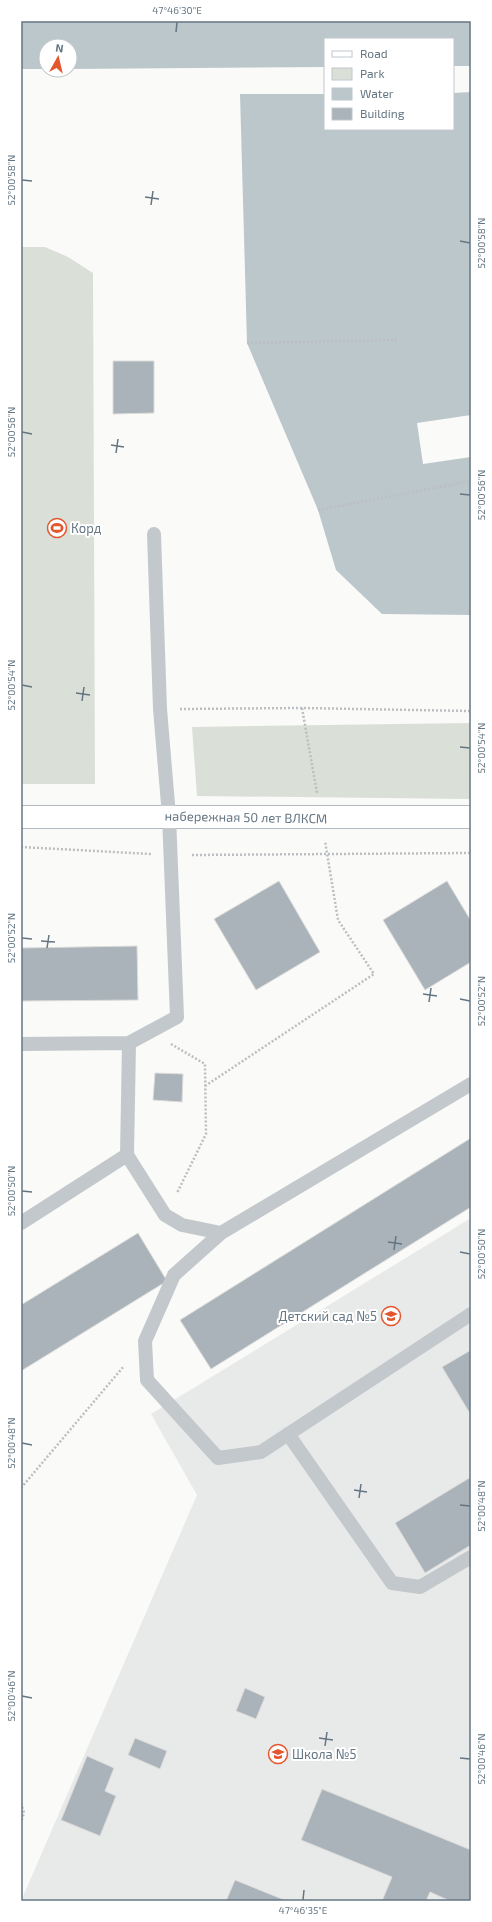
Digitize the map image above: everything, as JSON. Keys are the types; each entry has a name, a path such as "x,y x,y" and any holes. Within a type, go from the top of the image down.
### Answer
{"street":[{"name":"набережная 50 лет ВЛКСМ","path":"21,817 471,817"}],"lane":[{"path":"21,1044 129,1043 177,1017 169,816 160,709 154,534"},
{"path":"129,1043 127,1155 165,1215 182,1225 221,1233"},
{"path":"471,1084 221,1233 174,1275 145,1341 146,1380 218,1458 261,1452 471,1314"},
{"path":"21,1223 127,1155"},
{"path":"288,1434 392,1583 420,1587 471,1557"}],"path":[{"path":"247,343 398,340"},
{"path":"318,510 471,481"},
{"path":"160,709 302,708 471,711"},
{"path":"205,1086 374,974 338,920 302,708"},
{"path":"21,847 171,855 471,853"},
{"path":"150,1032 205,1064 206,1134 165,1215"},
{"path":"21,1488 145,1341"},
{"path":"21,1803 24,1813 21,1822"}],"shaded area":[{"name":"Школа №5","path":"471,1218 471,1901 21,1901 197,1495 151,1414"}],"green space":[{"name":"Корд","path":"21,247 45,247 68,257 93,273 95,784 21,784"},
{"path":"471,723 471,799 197,796 192,727"}],"water":[{"path":"21,21 471,21 471,66 454,66 454,38 324,38 324,67 78,69 78,38 38,38 38,69 21,69"},
{"path":"471,92 471,615 382,614 336,570 318,510 247,343 240,94 324,94 324,130 454,130 454,93"}],"pier":[{"path":"471,415 471,457 423,464 417,423"}],"building":[{"path":"113,361 154,361 154,413 113,414"},
{"path":"279,881 320,952 256,990 214,919"},
{"path":"447,881 471,921 471,962 425,990 383,920"},
{"path":"137,946 138,1000 21,1001 21,948"},
{"path":"155,1073 183,1074 182,1102 153,1100"},
{"path":"471,1138 471,1207 211,1369 180,1320"},
{"path":"138,1233 167,1281 21,1371 21,1305"},
{"path":"471,1350 471,1411 469,1412 442,1367"},
{"path":"471,1477 471,1545 425,1573 395,1523"},
{"path":"245,1688 265,1697 256,1719 236,1711"},
{"path":"135,1738 167,1751 160,1769 128,1755"},
{"path":"87,1756 114,1768 105,1791 116,1796 100,1836 61,1820"},
{"path":"322,1789 471,1850 471,1901 450,1901 430,1892 426,1901 382,1901 392,1877 301,1840"},
{"path":"235,1880 287,1901 226,1901"}],"place":[{"name":"Корд","path":"57,528"},
{"name":"Детский сад №5","path":"391,1316"},
{"name":"Школа №5","path":"278,1754"}]}
